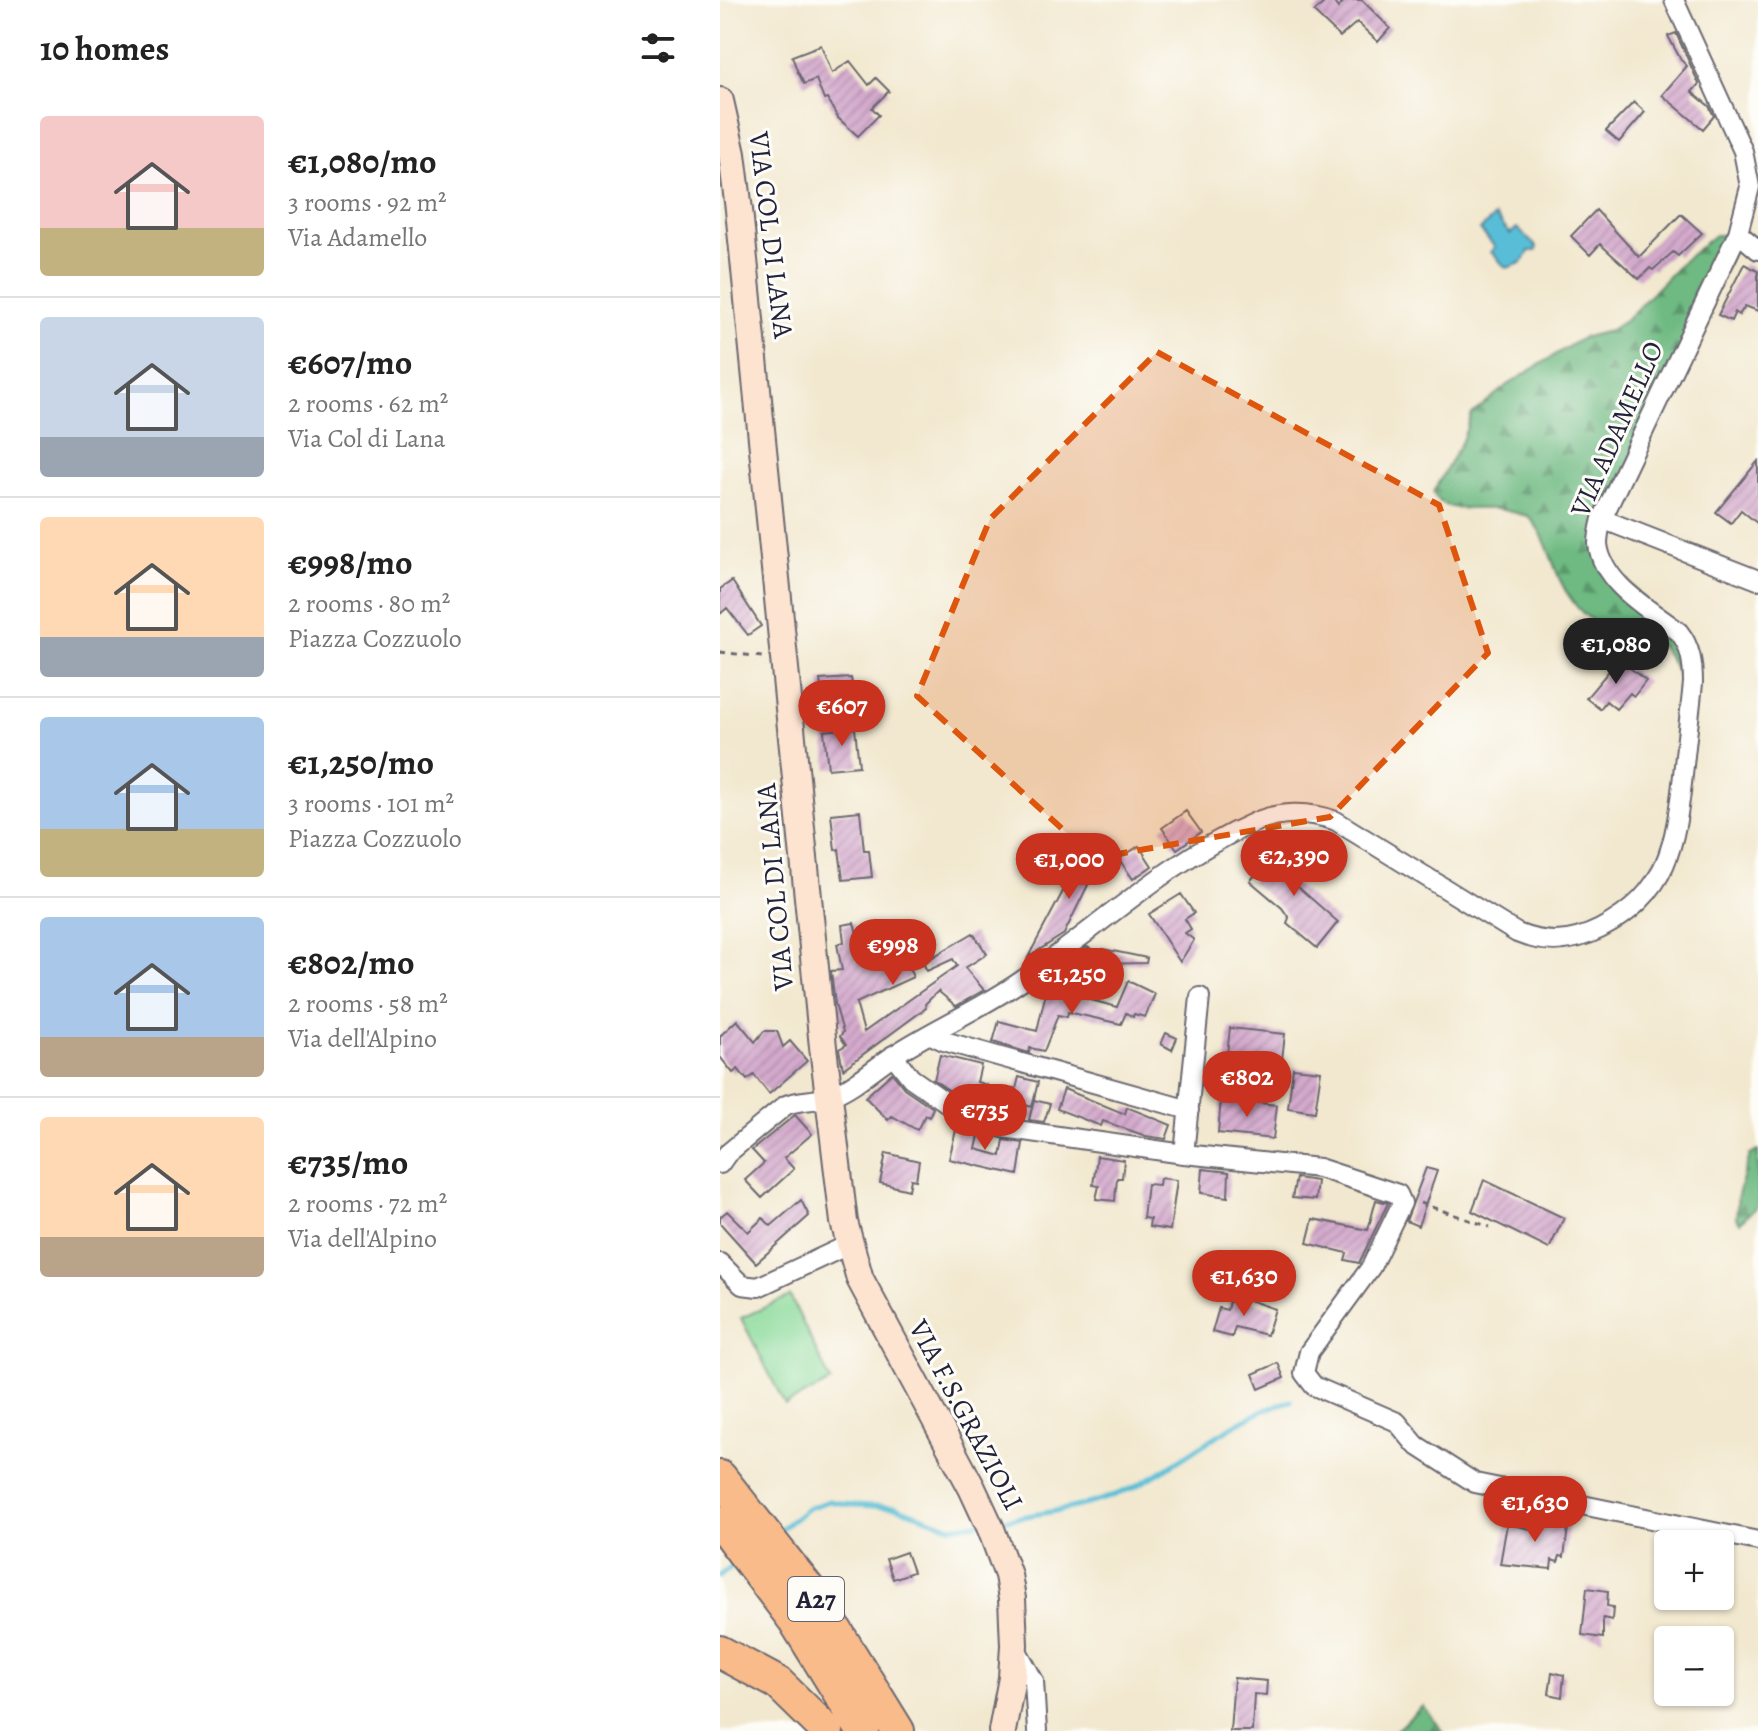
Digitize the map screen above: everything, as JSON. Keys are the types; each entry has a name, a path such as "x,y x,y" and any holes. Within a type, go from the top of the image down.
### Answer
{"highway":[{"name":"A27","path":"720,1477 817,1600 898,1731"},
{"name":"A27","path":"720,1522 795,1621 863,1731"},
{"path":"720,1652 778,1683 827,1731"}],"main road":[{"name":"VIA COL DI LANA","path":"720,101 732,154 737,196 828,1097"},
{"name":"VIA F.S.GRAZIOLI","path":"828,1097 848,1245 870,1301 972,1488 997,1543 1012,1599 1014,1645 1012,1678 1002,1731"}],"street":[{"name":"VIA ADAMELLO","path":"828,1097 844,1090 893,1055 1019,983 1191,858 1252,823 1286,814 1322,816 1336,821 1517,933 1538,942 1570,940 1590,934 1612,923 1650,887 1668,860 1673,846 1693,664 1687,642 1679,632 1623,588 1606,568 1598,547 1602,519 1738,233 1750,187 1743,151 1674,0"},
{"path":"1738,233 1758,250"},
{"path":"1602,519 1758,580"},
{"path":"1184,1154 1200,997"},
{"path":"929,1034 944,1041 1189,1110"},
{"path":"893,1055 911,1078 950,1105 1003,1128 1184,1154 1319,1168 1389,1189 1401,1197 1402,1203 1371,1267 1309,1352 1304,1373 1314,1386 1397,1422 1416,1445 1475,1483 1758,1541"},
{"path":"720,1164 727,1154 786,1105 828,1097"},
{"path":"720,1263 742,1285 758,1287 848,1245"},
{"path":"1014,1645 1034,1681 1037,1731"}],"path":[{"path":"720,652 786,659"},
{"path":"1401,1197 1490,1227"}],"highlighted area":[{"path":"1157,352 1439,505 1488,653 1330,817 1094,858 917,696 990,519"}],"green space":[{"path":"1715,235 1723,235 1737,242 1645,436 1599,552 1676,632 1693,682 1682,680 1657,643 1599,624 1581,611 1565,589 1542,535 1528,516 1496,509 1451,507 1437,499 1433,492 1461,443 1472,414 1506,386 1582,338 1609,331 1626,320 1684,260"},
{"path":"1758,1151 1758,1205 1740,1222 1736,1218 1738,1195 1750,1155"},
{"path":"790,1296 831,1382 785,1405 741,1318"},
{"path":"1423,1706 1443,1731 1395,1731"}],"water":[{"path":"1495,216 1510,234 1517,228 1537,247 1536,251 1529,251 1520,263 1506,268 1491,252 1495,247 1480,230"}],"building":[{"path":"1327,0 1332,0 1338,8 1345,0 1362,0 1390,28 1378,42 1357,22 1340,37 1314,12"},
{"path":"1676,33 1699,84 1692,92 1709,106 1714,116 1703,129 1662,95 1687,66 1668,36"},
{"path":"821,45 832,73 850,61 869,85 876,78 889,91 872,108 879,115 858,136 838,118 827,99 824,100 816,79 804,84 797,70 792,56"},
{"path":"1634,102 1645,112 1619,142 1606,131"},
{"path":"1596,210 1639,257 1681,214 1702,233 1678,256 1673,252 1639,279 1600,244 1590,255 1571,236"},
{"path":"1744,264 1758,271 1758,311 1745,306 1739,315 1735,312 1731,321 1718,315"},
{"path":"1758,461 1758,524 1741,510 1731,523 1716,512"},
{"path":"732,581 761,626 748,635 727,608 720,614 720,589"},
{"path":"1619,659 1646,681 1634,696 1630,693 1616,709 1606,701 1600,709 1586,698"},
{"path":"851,678 855,701 841,702 840,692 822,694 820,680"},
{"path":"855,728 859,766 828,769 824,731"},
{"path":"860,811 864,850 869,850 872,877 843,880 839,849 835,850 831,814"},
{"path":"1186,811 1201,832 1177,849 1162,828"},
{"path":"1286,840 1299,851 1281,872 1338,922 1317,948 1287,923 1289,918 1282,908 1250,881"},
{"path":"1139,846 1152,866 1133,879 1119,859"},
{"path":"1106,848 1064,934 1028,957 1083,854 1088,857"},
{"path":"1181,894 1194,913 1185,919 1191,929 1185,933 1194,940 1180,962 1149,914"},
{"path":"854,923 864,956 897,939 913,977 856,1003 864,1032 957,966 953,959 927,971 923,963 973,933 987,954 965,968 984,990 956,1006 938,991 925,1004 926,1008 843,1069 839,1049 846,1045 840,1036 843,1032 835,1004 831,971 842,970 837,944 844,942 842,925"},
{"path":"1087,947 1102,954 1103,949 1147,958 1146,963 1094,964 1116,974 1115,977 1080,972 1065,965"},
{"path":"1128,981 1155,994 1145,1017 1134,1014 1133,1017 1126,1013 1121,1024 1068,1012 1067,1017 1058,1015 1044,1051 1030,1048 1029,1053 993,1042 999,1021 1037,1031 1046,992 1060,995 1061,992 1117,1007"},
{"path":"737,1020 755,1042 764,1031 777,1031 783,1047 790,1041 807,1061 769,1094 754,1075 747,1080 738,1069 733,1073 720,1057 720,1036"},
{"path":"1230,1028 1285,1034 1281,1068 1226,1062"},
{"path":"1166,1033 1177,1038 1172,1050 1161,1044"},
{"path":"940,1055 981,1065 977,1082 987,1085 983,1098 950,1091 934,1080"},
{"path":"1293,1068 1321,1071 1315,1112 1288,1108"},
{"path":"892,1073 904,1088 933,1108 917,1130 892,1116 888,1120 865,1097"},
{"path":"1019,1077 1038,1082 1032,1107 1011,1101"},
{"path":"1064,1089 1125,1114 1127,1107 1171,1125 1166,1139 1146,1136 1103,1121 1101,1126 1057,1109"},
{"path":"1221,1099 1277,1105 1273,1139 1218,1133"},
{"path":"1034,1100 1050,1104 1044,1122 1029,1120"},
{"path":"795,1115 812,1134 784,1158 794,1169 762,1198 745,1180 764,1163 752,1150"},
{"path":"957,1126 980,1131 976,1149 1001,1156 1004,1140 1023,1143 1018,1175 949,1159"},
{"path":"886,1153 919,1161 916,1180 911,1179 909,1190 880,1183"},
{"path":"1097,1156 1124,1160 1122,1178 1117,1178 1115,1201 1096,1199 1099,1186 1093,1185"},
{"path":"1426,1168 1437,1171 1418,1226 1406,1221"},
{"path":"1203,1169 1229,1172 1228,1197 1201,1193"},
{"path":"1160,1178 1177,1180 1170,1230 1149,1227 1150,1219 1143,1218 1147,1184 1159,1185"},
{"path":"1296,1178 1317,1181 1315,1200 1292,1198"},
{"path":"1484,1180 1564,1218 1549,1249 1472,1211"},
{"path":"801,1200 809,1216 756,1263 720,1223 720,1217 727,1211 748,1232 763,1218 771,1226"},
{"path":"1376,1200 1388,1203 1359,1263 1345,1260 1347,1253 1307,1243 1313,1219 1368,1230"},
{"path":"1237,1296 1275,1309 1267,1335 1235,1327 1232,1337 1212,1332 1219,1308 1227,1310 1229,1301 1235,1303"},
{"path":"1278,1363 1284,1378 1259,1389 1253,1374"},
{"path":"1543,1516 1569,1521 1564,1557 1560,1556 1558,1562 1552,1560 1551,1569 1500,1564 1507,1524 1540,1531"},
{"path":"906,1552 913,1572 893,1579 886,1559"},
{"path":"1587,1588 1608,1591 1607,1606 1613,1607 1612,1620 1603,1618 1603,1638 1582,1635"},
{"path":"1552,1672 1564,1675 1562,1697 1549,1694"},
{"path":"1234,1678 1267,1681 1266,1695 1254,1694 1252,1731 1230,1731"}],"waterway":[{"path":"996,1521 1066,1509 1118,1494 1154,1476 1250,1417 1291,1401"},
{"path":"778,1531 808,1508 829,1501 896,1507 952,1527 978,1523"},
{"path":"720,1576 738,1562"}]}
